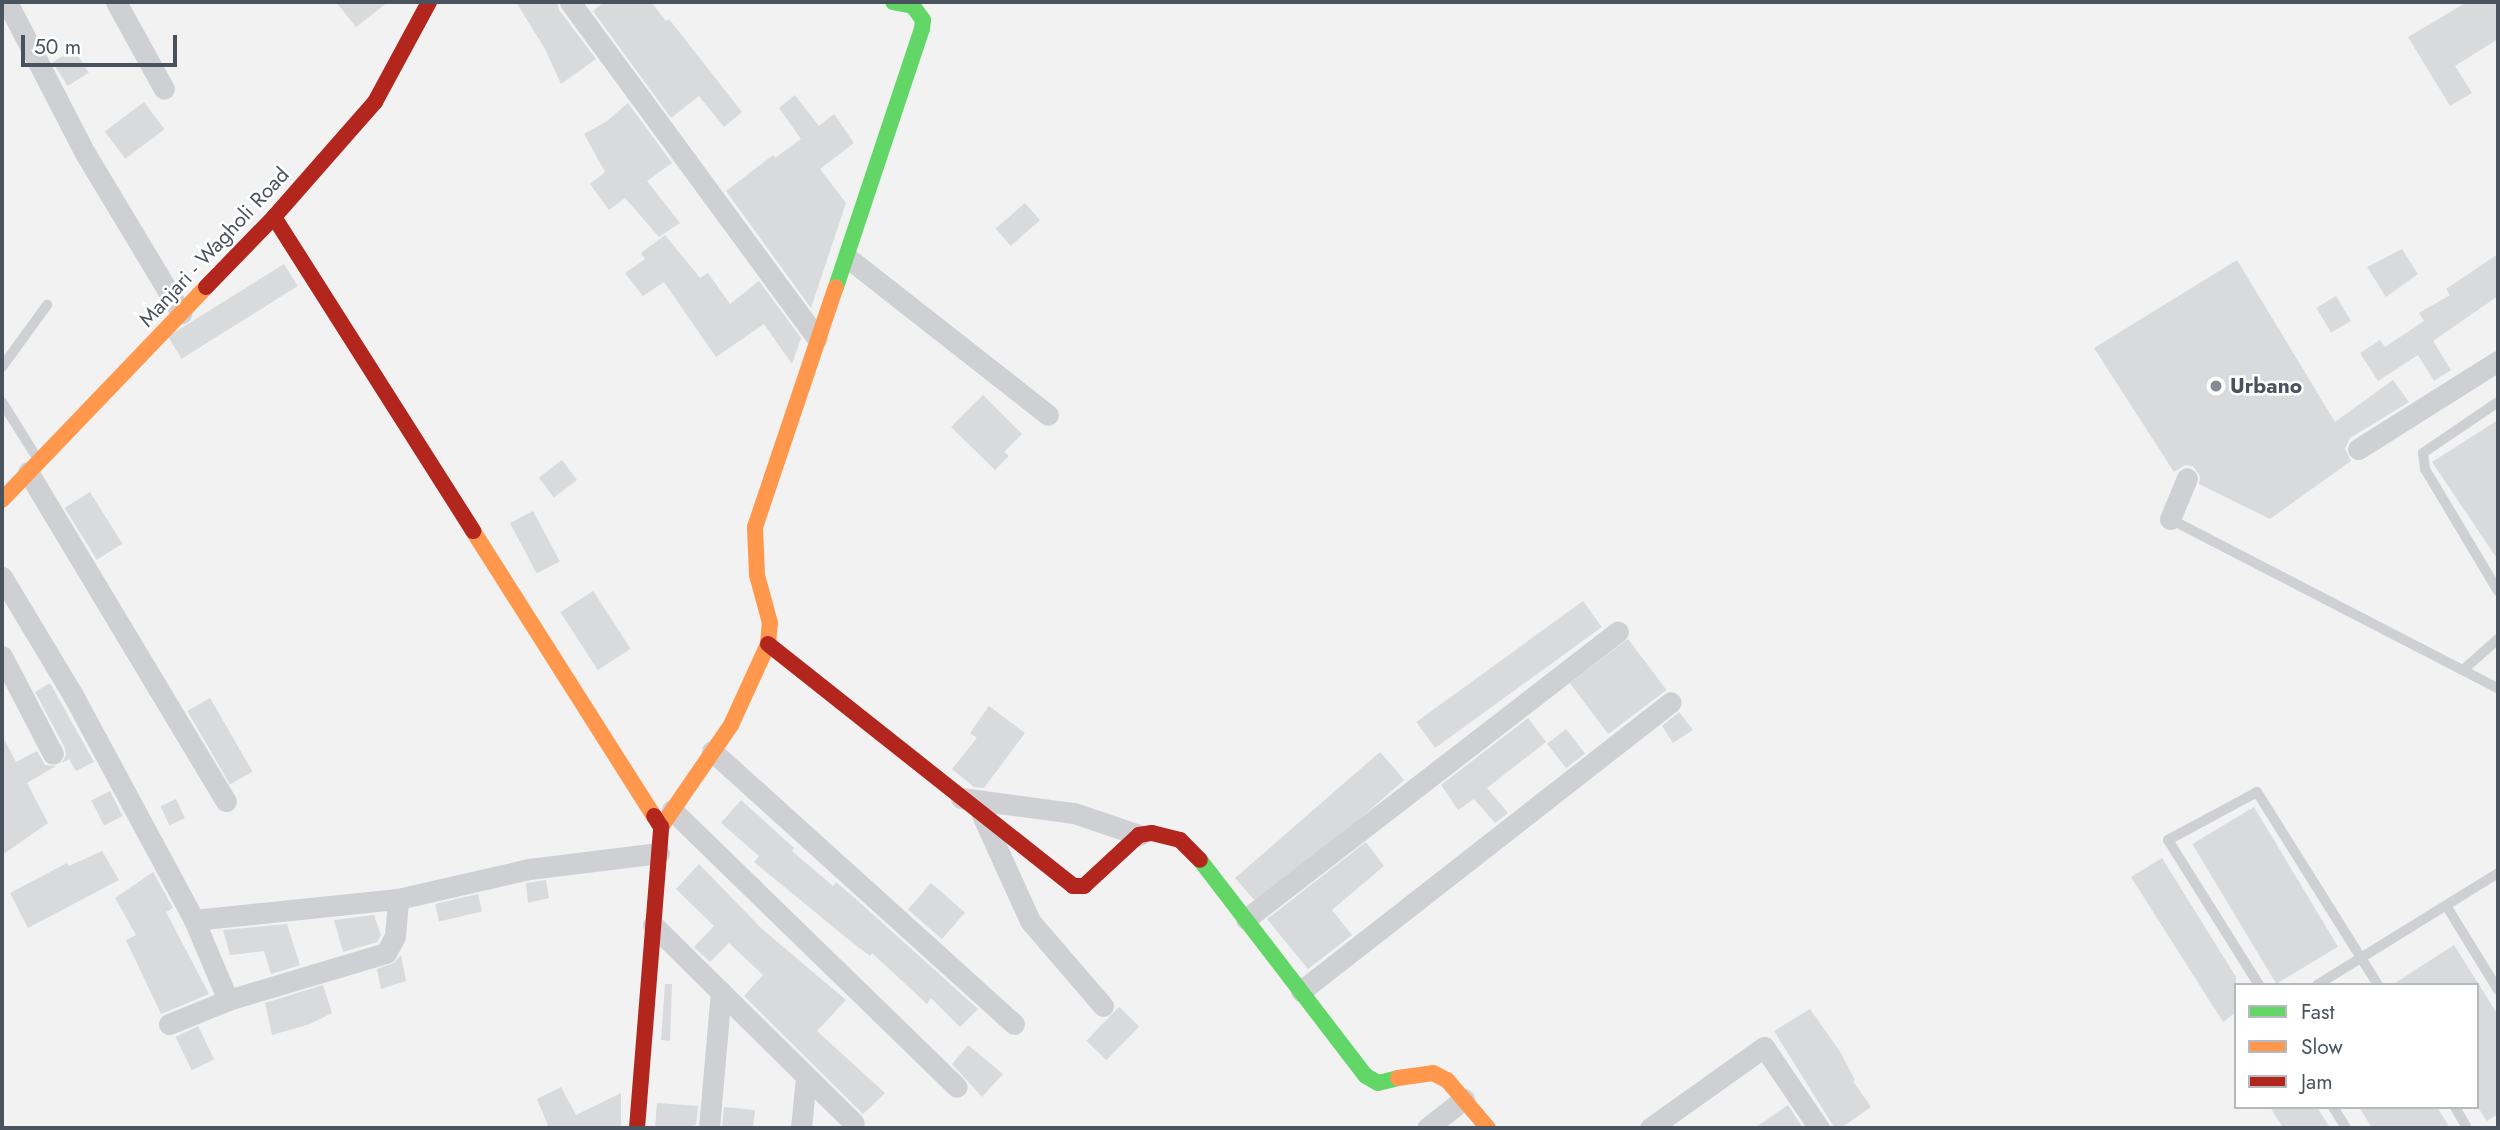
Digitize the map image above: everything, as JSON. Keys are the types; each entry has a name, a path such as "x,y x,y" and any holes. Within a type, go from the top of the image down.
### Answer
{"street":[{"path":"7,2 85,153 181,313"},
{"path":"116,2 164,89"},
{"name":"Manjari - Wagholi Road","path":"2,500 274,217 375,102 429,2"},
{"path":"570,2 817,338"},
{"path":"580,2 586,2"},
{"path":"637,1128 659,853 667,819 731,725 768,645 770,623 757,575 755,527 817,338 848,258 922,29 923,20 913,6 893,2"},
{"path":"274,217 667,819 957,1087"},
{"path":"848,258 1048,415"},
{"path":"2358,449 2498,361"},
{"path":"34,466 226,801"},
{"path":"2170,519 2187,478"},
{"path":"2,577 74,697 194,920 228,1000"},
{"path":"1246,919 1618,631"},
{"path":"768,645 1077,888 1091,881 1139,835"},
{"path":"2,656 53,754"},
{"path":"1301,991 1671,702"},
{"path":"712,751 1014,1024"},
{"path":"961,798 1074,813 1139,835 1153,833 1180,840 1196,853 1372,1080 1378,1083 1410,1075 1433,1073 1447,1080 1488,1128"},
{"path":"982,814 1016,896 1030,921 1103,1006"},
{"path":"194,920 398,899 529,869 659,853"},
{"path":"169,1024 228,1000 386,953 395,936 398,899"},
{"path":"653,925 854,1123"},
{"path":"709,1128 721,992"},
{"path":"1650,1128 1764,1046 1819,1128"},
{"path":"800,1128 806,1077"},
{"path":"1427,1128 1464,1099"}],"lane":[{"path":"2,367 47,305"},
{"path":"2,402 34,466"},
{"path":"2498,402 2423,453 2425,469 2498,591"},
{"path":"2170,519 2498,688"},
{"path":"2463,670 2498,639"},
{"path":"2258,983 2168,839 2257,792 2377,983"},
{"path":"2320,983 2498,873"},
{"path":"2446,907 2498,990"},
{"path":"2334,1109 2346,1128"},
{"path":"2456,1109 2466,1126"}],"building":[{"path":"336,2 388,2 356,27"},
{"path":"516,2 557,2 559,10 596,59 561,84 545,49"},
{"path":"604,2 651,2 666,21 669,19 742,112 724,127 699,96 671,118 593,11"},
{"path":"2467,2 2498,2 2498,39 2455,66 2472,93 2450,106 2408,37"},
{"path":"74,49 89,73 68,86 53,62"},
{"path":"795,95 819,126 834,114 854,143 820,169 846,203 811,308 726,191 773,155 775,158 801,139 779,108"},
{"path":"144,102 164,129 125,159 105,131"},
{"path":"628,103 672,163 647,181 680,223 659,237 625,198 609,210 590,184 605,172 584,134 607,121"},
{"path":"1025,203 1040,220 1011,246 996,229"},
{"path":"665,235 700,278 708,273 730,304 759,281 801,338 792,364 764,324 716,357 664,282 643,296 625,273 645,259 641,253"},
{"path":"2402,249 2418,274 2386,297 2367,267"},
{"path":"2498,254 2498,296 2433,341 2451,370 2434,381 2418,355 2378,381 2360,353 2380,340 2385,347 2424,321 2419,313 2450,295 2446,289"},
{"name":"Urbano","path":"2237,260 2335,422 2393,380 2409,402 2350,438 2345,449 2351,461 2270,519 2199,484 2200,476 2193,466 2185,465 2174,472 2094,348"},
{"path":"284,264 298,286 182,359 168,337"},
{"path":"2336,296 2351,321 2331,333 2316,308"},
{"path":"983,395 1022,434 1004,452 1009,456 995,470 951,427"},
{"path":"2498,420 2498,560 2432,462"},
{"path":"562,460 577,480 554,497 539,477"},
{"path":"90,492 122,544 97,560 65,508"},
{"path":"533,511 560,561 537,574 510,523"},
{"path":"593,591 631,649 598,670 560,612"},
{"path":"1583,601 1602,627 1435,748 1416,722"},
{"path":"1628,639 1667,690 1608,734 1570,683"},
{"path":"50,683 94,762 76,771 69,759 62,763 66,755 65,748 35,692"},
{"path":"210,698 252,772 230,785 187,711"},
{"path":"989,706 1025,733 984,788 974,787 952,769 977,738 970,733"},
{"path":"1679,712 1693,730 1673,743 1662,726"},
{"path":"1528,718 1546,742 1487,788 1508,813 1495,823 1474,799 1458,810 1441,785"},
{"path":"1566,729 1585,753 1566,768 1547,744"},
{"path":"2,735 16,762 37,751 45,765 56,766 27,783 48,823 2,855"},
{"path":"1380,752 1404,780 1259,906 1235,878"},
{"path":"110,791 123,816 104,825 91,801"},
{"path":"176,799 185,818 169,825 161,806"},
{"path":"741,800 794,848 792,851 833,886 836,882 978,1009 960,1027 931,998 927,1004 872,953 870,956 849,940 754,862 759,856 721,823"},
{"path":"2254,807 2338,947 2276,983 2192,844"},
{"path":"1366,842 1384,866 1332,910 1352,935 1308,969 1267,919"},
{"path":"102,851 119,880 28,928 10,893 67,863 69,866"},
{"path":"2162,858 2236,977 2234,1014 2223,1022 2131,877"},
{"path":"699,864 762,929 846,1000 817,1031 885,1093 863,1114 744,996 763,975 729,943 710,962 694,947 714,926 676,889"},
{"path":"153,872 173,908 166,912 209,994 161,1014 126,940 136,935 115,898"},
{"path":"546,880 549,898 528,903 526,883"},
{"path":"931,883 965,913 942,939 908,909"},
{"path":"478,894 482,912 439,921 435,904"},
{"path":"374,915 381,935 377,942 343,952 334,920"},
{"path":"287,924 300,965 271,974 264,951 230,955 223,930"},
{"path":"2454,945 2478,983 2395,983"},
{"path":"401,955 406,981 381,989 377,969 394,963"},
{"path":"665,984 672,984 670,1041 661,1040"},
{"path":"323,985 332,1013 310,1024 272,1035 265,1003"},
{"path":"2479,985 2498,1015 2498,1114 2487,1121 2479,1109"},
{"path":"1119,1007 1139,1026 1106,1060 1086,1041"},
{"path":"1810,1009 1839,1050 1855,1080 1853,1081 1871,1107 1841,1128 1835,1128 1774,1031"},
{"path":"198,1026 214,1059 192,1070 176,1037"},
{"path":"968,1045 1003,1074 982,1097 952,1064"},
{"path":"561,1087 576,1115 621,1093 621,1125 614,1128 549,1128 537,1099"},
{"path":"657,1103 698,1106 696,1125 693,1125 693,1128 655,1128"},
{"path":"1788,1105 1803,1128 1755,1128"},
{"path":"724,1107 755,1110 753,1128 722,1128"},
{"path":"2271,1109 2318,1109 2330,1128 2283,1128"},
{"path":"2360,1109 2438,1109 2450,1128 2372,1128"}],"traffic: fast":[{"path":"836,287 922,29 923,20 913,6 893,2"},
{"path":"1200,860 1366,1076 1378,1083 1398,1078"}],"traffic: slow":[{"path":"2,500 206,287"},
{"path":"661,827 731,725 768,644 770,623 757,575 755,527 836,287"},
{"path":"473,531 654,816"},
{"path":"1398,1078 1433,1073 1447,1080 1488,1128"}],"traffic: jam":[{"path":"206,287 274,217 375,102 429,2"},
{"path":"274,217 473,531"},
{"path":"768,644 1073,886 1084,886 1139,835 1152,833 1180,840 1200,860"},
{"path":"637,1128 661,827 654,816"}],"place":[{"name":"Urbano","path":"2216,386"}]}
